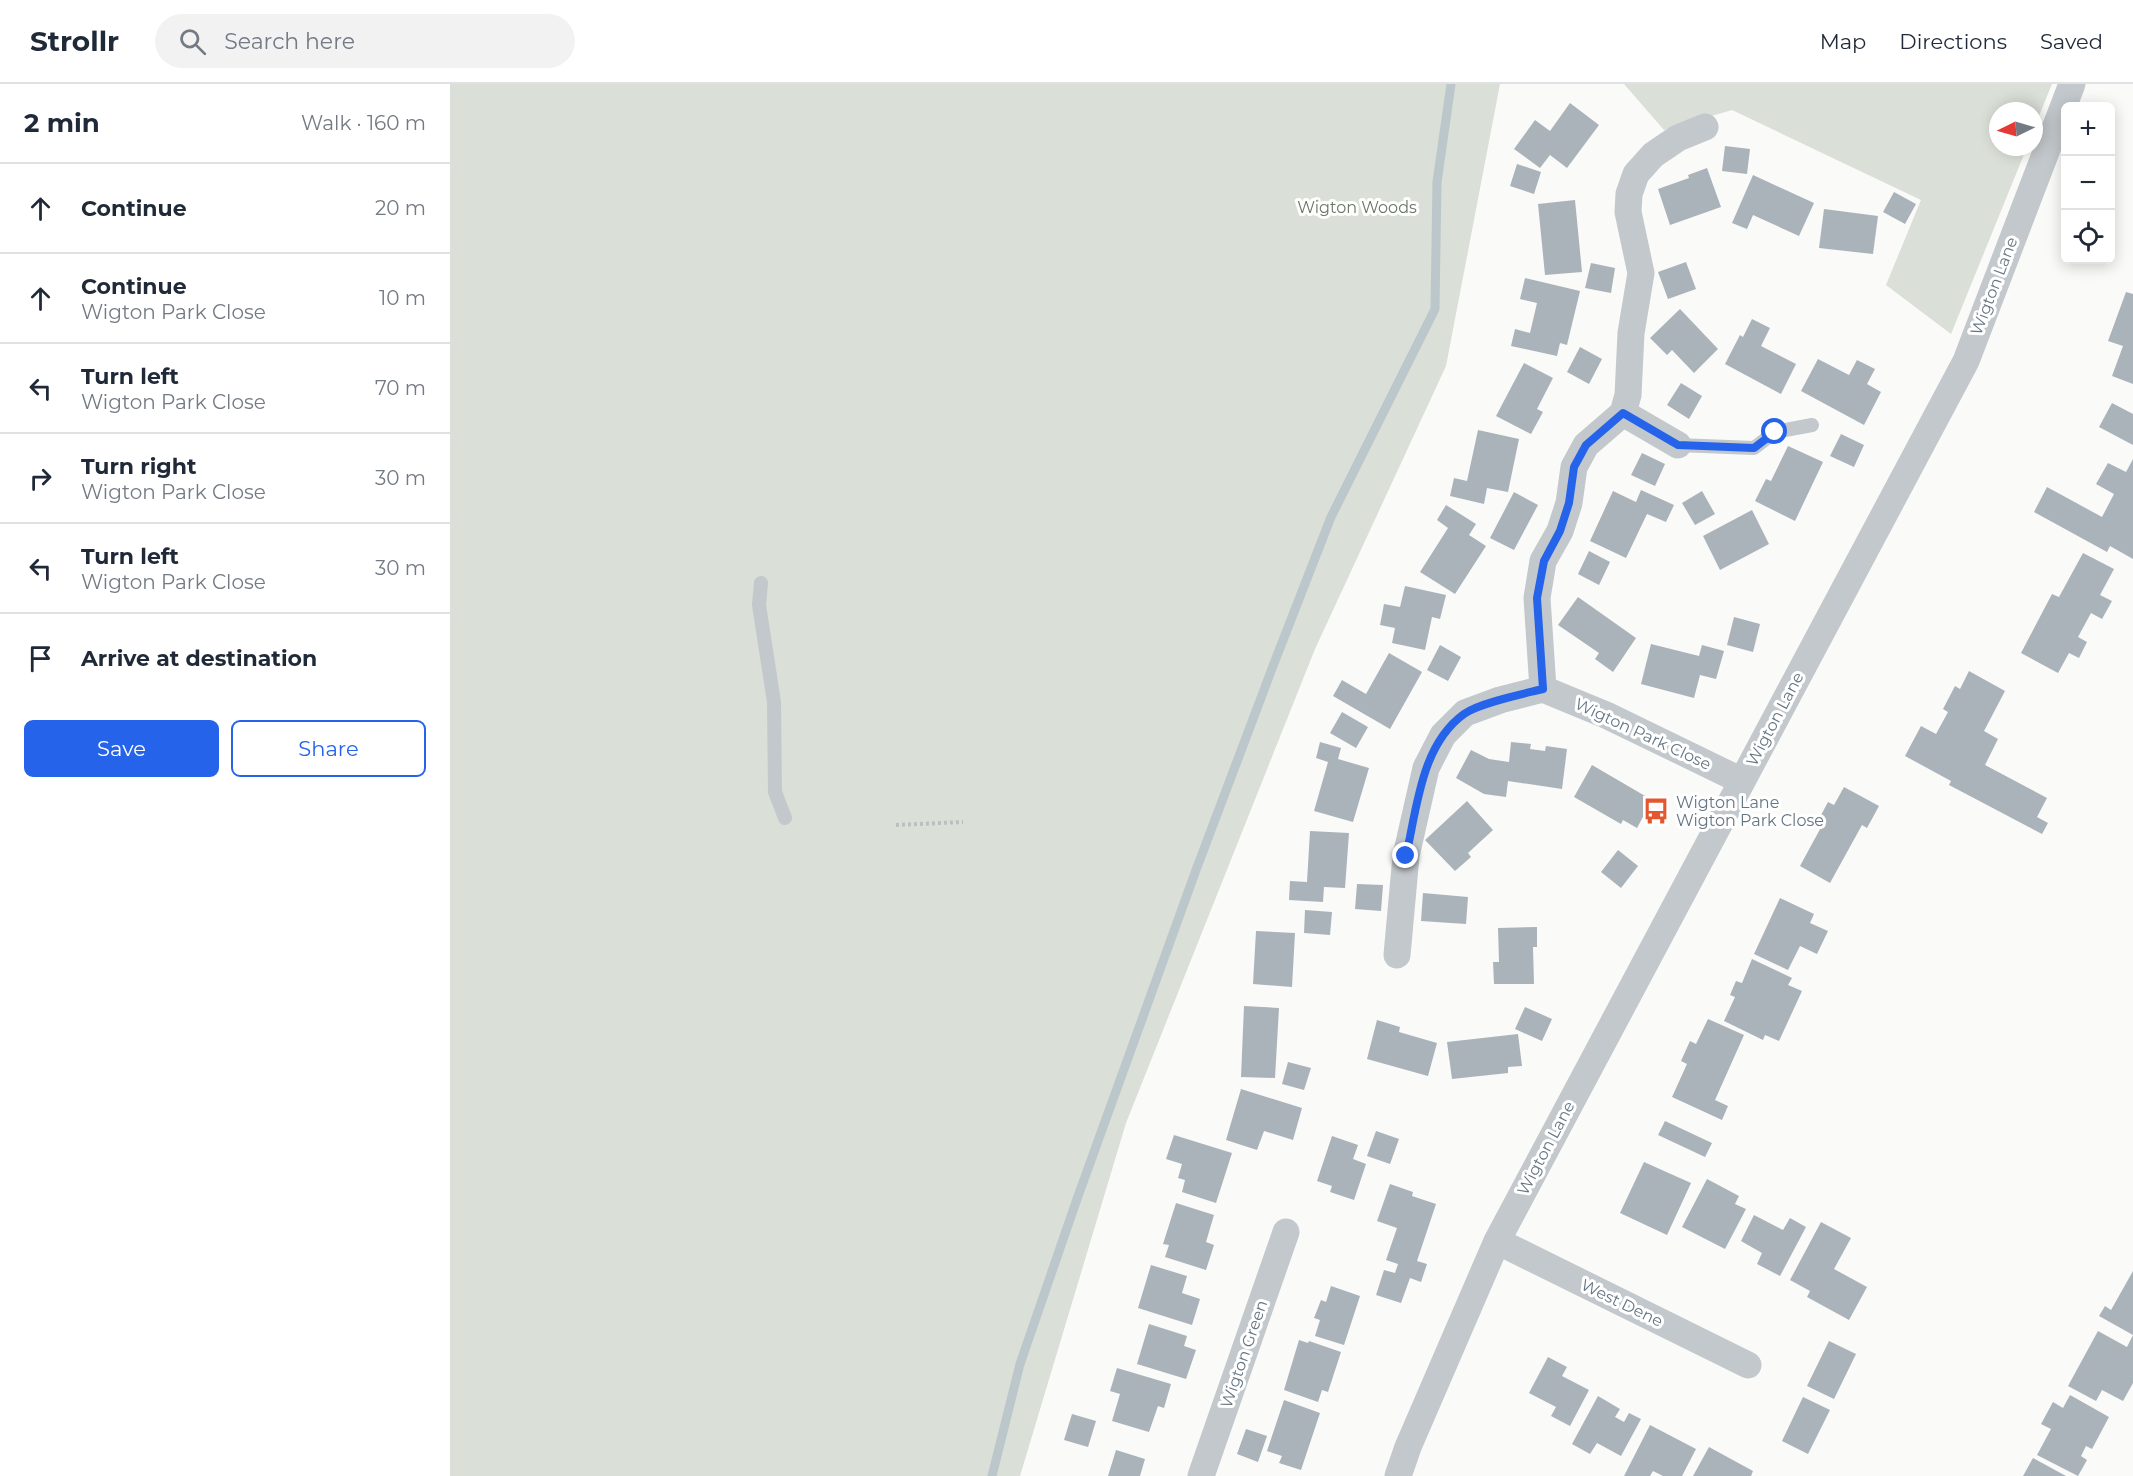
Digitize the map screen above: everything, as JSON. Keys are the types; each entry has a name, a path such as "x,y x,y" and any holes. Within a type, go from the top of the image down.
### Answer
{"street":[{"name":"Wigton Lane","path":"1398,1476 1408,1447 1497,1241 1966,361 2073,84"},
{"path":"1397,955 1406,856 1426,768 1443,735 1465,713 1500,700 1543,689 1537,598 1544,561 1560,531 1569,503 1574,467 1586,445 1623,413 1628,395 1630,333 1641,273 1628,212 1629,194 1636,174 1653,155 1678,138 1705,127"},
{"path":"1623,413 1678,445"},
{"name":"Wigton Park Close","path":"1543,689 1606,715 1742,781"},
{"name":"Wigton Green","path":"1201,1476 1286,1232"},
{"name":"West Dene","path":"1497,1241 1748,1365"}],"lane":[{"path":"1678,445 1754,448 1775,432 1812,425"},
{"path":"761,583 759,605 774,702 775,792 784,818"}],"path":[{"path":"896,825 963,822"}],"green space":[{"name":"Wigton Woods","path":"450,84 1500,84 1446,366 1315,649 1126,1123 1020,1476 450,1476"},
{"path":"1624,84 2052,84 2043,106 2043,102 1989,102 1989,156 2023,156 1951,334 1886,285 1921,200 1732,110 1664,130"}],"building":[{"path":"1570,103 1599,125 1567,168 1550,155 1540,168 1514,149 1535,120 1550,131"},
{"path":"1725,146 1750,149 1747,174 1722,171"},
{"path":"1517,164 1541,172 1534,194 1510,186"},
{"path":"1707,168 1721,207 1670,225 1658,189 1689,178 1688,175"},
{"path":"1753,175 1814,203 1799,236 1753,215 1747,229 1732,223"},
{"path":"1894,192 1916,204 1905,224 1883,212"},
{"path":"1575,200 1582,272 1545,275 1538,204"},
{"path":"1824,209 1878,216 1873,254 1819,248"},
{"path":"1686,262 1696,289 1668,299 1658,272"},
{"path":"1591,263 1615,268 1611,293 1585,288"},
{"path":"1525,278 1580,291 1567,345 1560,343 1557,356 1511,346 1515,329 1530,333 1537,303 1520,299"},
{"path":"2126,292 2133,294 2133,384 2112,376 2123,346 2108,341"},
{"path":"1680,309 1718,349 1694,373 1672,350 1667,355 1650,338"},
{"path":"1752,319 1770,328 1761,346 1796,364 1781,394 1725,364 1740,335 1743,337"},
{"path":"1580,347 1602,359 1589,384 1567,372"},
{"path":"1818,359 1849,375 1857,360 1875,369 1867,384 1881,392 1864,425 1801,391"},
{"path":"1524,363 1553,378 1537,409 1543,412 1531,434 1496,416"},
{"path":"1681,383 1702,396 1689,419 1667,405"},
{"path":"2112,403 2133,414 2133,445 2099,427"},
{"path":"1478,430 1519,439 1508,492 1487,488 1484,504 1450,496 1454,478 1467,481"},
{"path":"1841,434 1864,445 1854,467 1830,456"},
{"path":"1788,446 1823,462 1795,521 1755,501 1766,479 1771,481"},
{"path":"1642,453 1665,464 1655,486 1631,475"},
{"path":"2133,459 2133,559 2110,546 2107,552 2034,512 2047,487 2102,517 2114,494 2096,484 2108,463 2126,472"},
{"path":"1641,490 1674,505 1666,522 1647,514 1626,558 1590,541 1613,491 1636,502"},
{"path":"1702,491 1715,514 1695,525 1682,503"},
{"path":"1514,492 1538,505 1514,550 1490,538"},
{"path":"1446,505 1476,524 1469,535 1486,546 1455,594 1420,572 1448,528 1437,520"},
{"path":"1752,510 1769,544 1720,570 1703,536"},
{"path":"1589,551 1610,562 1599,585 1578,574"},
{"path":"2083,553 2114,569 2100,595 2112,601 2102,619 2091,613 2078,637 2087,642 2079,658 2069,653 2058,673 2021,653 2052,594 2059,597"},
{"path":"1405,586 1446,595 1440,619 1432,617 1425,650 1392,643 1395,628 1380,625 1384,604 1400,607"},
{"path":"1578,597 1636,638 1613,672 1595,659 1599,653 1558,625"},
{"path":"1734,617 1760,624 1753,652 1727,645"},
{"path":"1651,644 1699,656 1702,645 1724,651 1716,679 1700,675 1694,698 1641,684"},
{"path":"1440,645 1461,657 1448,681 1427,670"},
{"path":"1389,653 1422,672 1390,729 1333,696 1342,680 1366,694"},
{"path":"1969,671 2005,691 1984,731 1998,739 1985,765 2047,798 2037,817 2048,823 2042,834 1949,785 1951,781 1905,756 1921,726 1936,734 1948,712 1943,709 1955,686 1960,689"},
{"path":"1342,712 1368,727 1356,748 1330,733"},
{"path":"1320,742 1341,748 1338,759 1369,768 1353,822 1314,811 1328,762 1316,758"},
{"path":"1511,742 1531,744 1530,749 1545,751 1546,746 1567,749 1562,789 1508,781 1506,797 1484,794 1456,778 1471,750 1489,759 1509,762"},
{"path":"1592,765 1652,800 1637,828 1623,820 1621,824 1574,797"},
{"path":"1844,787 1879,806 1867,828 1862,825 1830,883 1800,866 1825,820 1820,817 1828,802 1834,805"},
{"path":"1467,801 1493,830 1468,853 1471,857 1455,871 1425,840"},
{"path":"1310,831 1349,833 1345,888 1324,887 1323,902 1289,900 1290,881 1307,882"},
{"path":"1618,850 1638,866 1621,888 1601,872"},
{"path":"1357,884 1383,885 1381,911 1355,909"},
{"path":"1423,893 1468,897 1466,924 1421,921"},
{"path":"1780,898 1814,914 1810,923 1828,931 1817,954 1800,946 1788,970 1754,954"},
{"path":"1305,910 1332,912 1330,935 1304,933"},
{"path":"1537,927 1537,947 1533,947 1534,984 1494,984 1493,962 1499,962 1498,928"},
{"path":"1256,931 1295,933 1292,987 1253,984"},
{"path":"1752,959 1792,978 1788,985 1802,991 1779,1041 1765,1035 1763,1040 1724,1021 1735,997 1730,995 1736,981 1742,983"},
{"path":"1244,1006 1279,1008 1275,1078 1241,1077"},
{"path":"1525,1007 1552,1019 1542,1041 1515,1029"},
{"path":"1708,1019 1744,1035 1715,1100 1728,1106 1722,1120 1672,1097 1687,1064 1681,1061 1690,1041 1696,1044"},
{"path":"1377,1020 1400,1027 1399,1032 1437,1043 1428,1076 1367,1059"},
{"path":"1518,1034 1522,1066 1508,1067 1508,1073 1452,1079 1447,1042"},
{"path":"1288,1062 1311,1068 1304,1090 1282,1084"},
{"path":"1241,1089 1302,1108 1293,1140 1264,1131 1257,1150 1226,1140"},
{"path":"1665,1121 1712,1143 1705,1157 1658,1135"},
{"path":"1376,1131 1399,1139 1390,1164 1367,1156"},
{"path":"1174,1135 1232,1153 1216,1203 1182,1192 1185,1180 1178,1178 1182,1164 1166,1159"},
{"path":"1332,1136 1358,1145 1353,1159 1366,1164 1354,1200 1330,1192 1332,1186 1317,1181"},
{"path":"1644,1162 1691,1183 1667,1235 1620,1213"},
{"path":"1707,1179 1739,1196 1735,1204 1746,1209 1725,1249 1682,1227"},
{"path":"1390,1184 1413,1192 1412,1196 1436,1204 1417,1261 1427,1264 1421,1282 1410,1278 1401,1303 1376,1295 1384,1270 1395,1273 1398,1264 1386,1260 1397,1228 1377,1221"},
{"path":"1176,1203 1214,1215 1206,1242 1214,1245 1206,1270 1165,1257 1169,1245 1163,1244"},
{"path":"1754,1215 1783,1230 1790,1218 1806,1227 1780,1276 1757,1264 1762,1253 1741,1241"},
{"path":"1821,1222 1851,1238 1834,1269 1867,1287 1849,1320 1807,1297 1810,1291 1790,1280"},
{"path":"1151,1265 1187,1276 1182,1293 1200,1299 1192,1325 1138,1308"},
{"path":"2133,1271 2133,1335 2099,1316 2105,1306 2111,1310"},
{"path":"1331,1286 1360,1296 1344,1345 1315,1336 1320,1320 1314,1318 1321,1300 1326,1302"},
{"path":"1149,1324 1187,1336 1184,1346 1196,1350 1186,1379 1137,1364"},
{"path":"2098,1331 2127,1347 2133,1335 2133,1383 2123,1401 2102,1390 2096,1401 2068,1386"},
{"path":"1299,1340 1341,1352 1328,1392 1322,1390 1318,1402 1284,1390"},
{"path":"1829,1341 1856,1354 1834,1399 1807,1386"},
{"path":"1548,1357 1567,1367 1562,1376 1589,1390 1570,1426 1551,1416 1556,1407 1529,1393"},
{"path":"1117,1368 1171,1384 1164,1408 1158,1406 1149,1432 1112,1421 1120,1394 1110,1391"},
{"path":"2070,1395 2109,1417 2092,1449 2086,1446 2081,1456 2087,1460 2078,1476 2037,1455 2051,1429 2041,1424 2053,1402 2063,1408"},
{"path":"1598,1396 1620,1409 1615,1417 1624,1422 1629,1413 1641,1419 1621,1456 1597,1443 1590,1454 1572,1444"},
{"path":"1803,1397 1830,1410 1808,1454 1782,1441"},
{"path":"1284,1400 1320,1413 1301,1470 1279,1463 1282,1456 1267,1451"},
{"path":"1072,1414 1096,1421 1088,1447 1064,1440"},
{"path":"1650,1425 1696,1449 1682,1476 1663,1476 1653,1471 1650,1476 1624,1476"},
{"path":"1246,1429 1267,1436 1258,1462 1237,1454"},
{"path":"1709,1447 1753,1471 1751,1476 1693,1476"},
{"path":"1116,1450 1145,1459 1140,1476 1108,1476"},
{"path":"2033,1458 2066,1476 2023,1476"}],"waterway":[{"path":"992,1476 1020,1364 1077,1199 1196,870 1273,666 1331,517 1435,309 1437,182 1451,84"}],"place":[{"name":"Wigton Lane Wigton Park Close","path":"1656,811"}],"route":[{"path":"1406,856 1426,768 1443,735 1465,713 1500,700 1543,689 1537,598 1544,561 1560,531 1569,503 1574,467 1586,445 1623,413 1678,445 1754,448 1775,432"}]}
